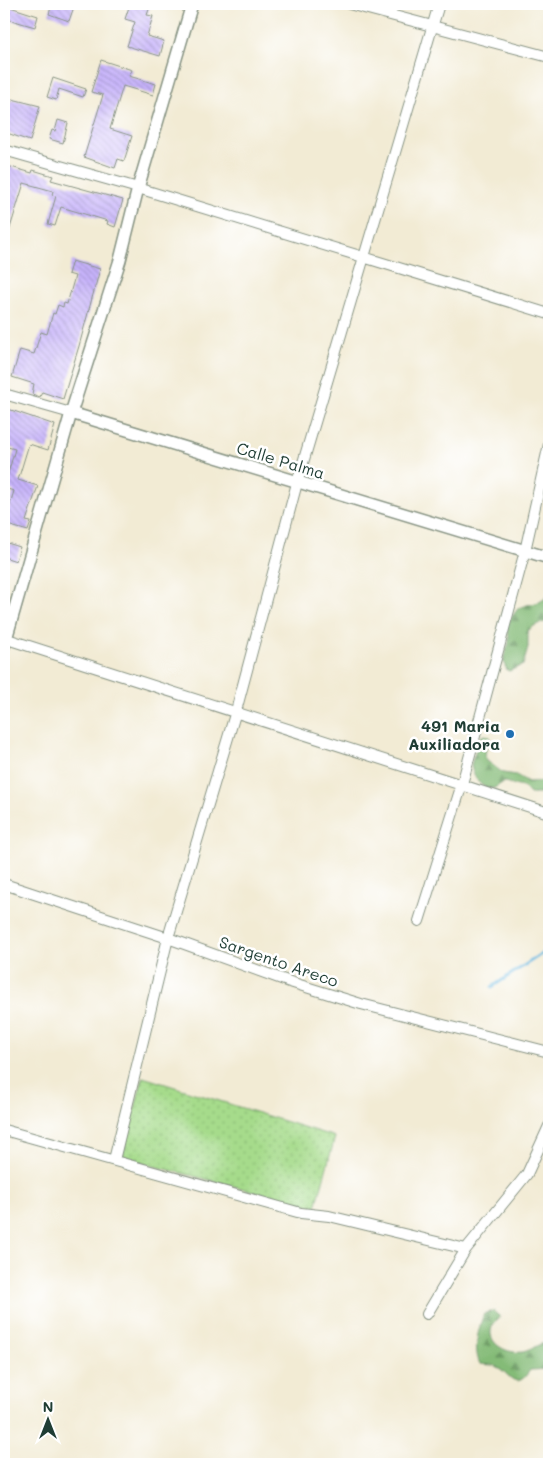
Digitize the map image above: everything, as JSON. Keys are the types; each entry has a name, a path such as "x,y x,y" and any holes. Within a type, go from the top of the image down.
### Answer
{"street":[{"path":"192,4 138,188 120,260 71,413 4,641 236,711 549,813"},
{"path":"349,4 549,57"},
{"path":"114,1160 168,938 236,711 297,483 439,4"},
{"path":"4,150 138,188 549,314"},
{"name":"Calle Palma","path":"4,394 549,558"},
{"path":"419,921 462,784 524,551 549,444"},
{"name":"Sargento Areco","path":"4,884 168,938 290,982 361,1004 549,1052"},
{"path":"427,1314 466,1249 527,1174 549,1126"},
{"path":"4,1130 301,1213 329,1216 466,1249"}],"green space":[{"path":"549,594 549,622 537,624 528,631 528,648 523,665 509,671 507,670 504,658 509,640 508,620 518,609 525,605 539,602"},
{"path":"484,735 489,736 490,741 486,749 485,756 487,761 503,773 516,775 528,782 549,781 549,801 542,794 530,794 524,787 504,782 490,789 485,788 478,782 471,765 480,737"},
{"path":"143,1077 335,1137 316,1207 122,1158"},
{"path":"493,1311 500,1317 491,1331 495,1343 507,1350 523,1352 541,1344 549,1343 549,1369 530,1370 525,1377 516,1381 495,1366 480,1364 477,1352 478,1333 484,1314"}],"building":[{"path":"52,4 64,6 65,4 75,4 69,21 49,14"},
{"path":"130,4 151,4 147,15 153,16 147,36 164,41 160,56 127,46 135,22 125,19"},
{"path":"4,5 38,16 35,27 4,18"},
{"path":"101,60 132,70 129,76 156,84 153,95 123,86 110,129 132,136 124,161 118,159 115,168 84,157 103,95 91,92"},
{"path":"53,78 86,89 83,97 59,89 56,100 47,97"},
{"path":"4,99 11,102 12,99 40,106 30,141 4,132"},
{"path":"58,120 68,123 63,143 49,139 52,130 55,131"},
{"path":"4,165 32,173 33,170 53,176 51,180 123,200 115,227 107,224 108,221 61,207 55,226 48,224 56,196 52,195 53,191 24,183 6,241 4,241"},
{"path":"72,261 100,269 63,399 42,392 40,397 32,394 34,384 12,377 20,350 34,354 41,332 47,334 53,313 55,314 58,305 63,307 64,303 67,304 75,276 68,274"},
{"path":"8,409 55,425 48,450 29,444 18,480 38,486 26,521 31,522 28,531 4,524 14,491 4,488 4,476 7,477 15,449 4,446 4,422"},
{"path":"4,542 20,547 16,561 4,557"}],"waterway":[{"path":"492,987 549,949"}],"place":[{"name":"491 Maria Auxiliadora","path":"510,734"}]}
